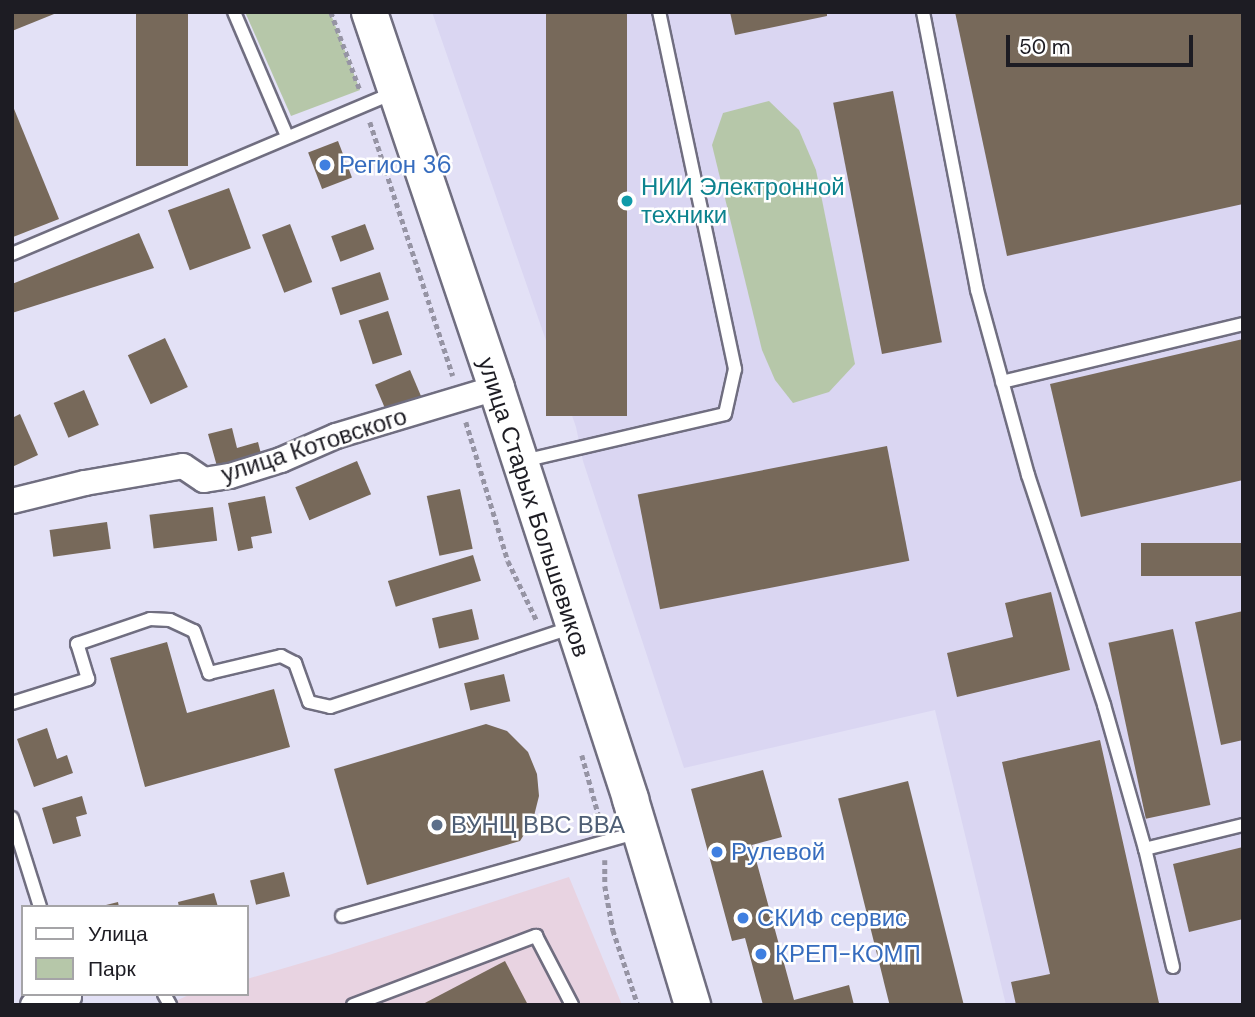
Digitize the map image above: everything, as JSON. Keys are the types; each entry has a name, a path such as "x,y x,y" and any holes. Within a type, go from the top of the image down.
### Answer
{"street":[{"name":"улица Старых Большевиков","path":"369,12 380,98 496,388 520,462 559,632 639,832 692,1005"},
{"name":"улица Котовского","path":"12,502 85,483 183,466 204,480 230,476 281,460 336,436 496,388"},
{"path":"33,1005 72,998"}],"lane":[{"path":"234,12 287,136"},
{"path":"520,462 724,414 734,369 659,12"},
{"path":"923,12 977,290 1028,475 1104,705 1145,849 1173,967"},
{"path":"12,254 380,98"},
{"path":"1002,382 1243,324"},
{"path":"12,703 88,679 77,644 150,619 170,620 194,631 209,673 281,656 295,663 309,702 330,707 559,632"},
{"path":"13,821 39,905"},
{"path":"1145,849 1243,825"},
{"path":"342,915 639,832"},
{"path":"354,1005 536,936 572,1005"}],"path":[{"path":"331,12 380,98 460,398 508,561 559,632"},
{"path":"580,750 606,841 605,886 613,930 638,1005"}],"shaded area":[{"path":"432,12 1243,12 1243,1005 1006,1005 935,710 684,768 583,461 576,427"},
{"path":"569,877 622,1005 167,1005 187,996 248,996 248,979"}],"green space":[{"path":"245,12 330,12 360,90 291,116"},
{"path":"769,101 799,130 816,170 855,364 829,392 793,403 775,380 762,350 712,145 723,113"}],"building":[{"path":"12,12 59,12 12,31"},
{"path":"136,12 188,12 188,166 136,166"},
{"path":"546,12 627,12 627,416 546,416"},
{"path":"730,12 827,12 827,16 735,35"},
{"path":"955,12 1243,12 1243,204 1007,256"},
{"path":"893,91 942,342 882,354 833,103"},
{"path":"12,104 59,219 13,237 12,234"},
{"path":"338,141 352,177 322,189 308,152"},
{"path":"229,188 251,248 190,270 168,210"},
{"path":"290,224 312,282 284,293 262,235"},
{"path":"365,224 374,249 340,262 331,236"},
{"path":"139,233 154,268 12,313 12,284"},
{"path":"380,272 389,300 340,315 331,288"},
{"path":"388,311 402,355 373,364 359,321"},
{"path":"165,338 188,387 151,404 128,355"},
{"path":"1243,339 1243,480 1081,517 1050,384"},
{"path":"410,370 423,400 388,415 375,385"},
{"path":"84,390 99,425 68,438 54,403"},
{"path":"20,414 38,455 12,467 12,418"},
{"path":"232,428 237,448 258,442 262,458 218,470 208,434"},
{"path":"887,446 909,561 660,609 638,494"},
{"path":"357,461 371,494 309,520 295,487"},
{"path":"460,489 473,549 439,556 427,496"},
{"path":"265,496 272,533 251,537 253,548 238,551 228,503"},
{"path":"213,507 217,541 154,549 149,515"},
{"path":"107,522 111,549 53,557 50,530"},
{"path":"1141,543 1243,543 1243,576 1141,576"},
{"path":"473,555 481,581 396,607 388,581"},
{"path":"1051,592 1070,670 957,697 947,653 1013,637 1005,603"},
{"path":"472,609 479,639 439,648 432,618"},
{"path":"1243,611 1243,740 1221,745 1195,622"},
{"path":"1173,629 1210,805 1146,819 1108,643"},
{"path":"167,642 187,713 274,689 290,747 145,787 110,658"},
{"path":"504,674 510,701 470,711 464,683"},
{"path":"486,724 507,731 528,752 537,774 539,796 533,820 520,841 367,885 334,769"},
{"path":"47,728 57,759 67,755 73,773 34,787 17,739"},
{"path":"1100,740 1159,1003 1016,1005 1011,982 1050,974 1002,762"},
{"path":"763,770 782,837 752,845 794,1000 849,985 854,1005 763,1005 745,938 732,941 691,789"},
{"path":"908,781 964,1004 890,1005 838,798"},
{"path":"82,796 87,814 76,817 81,836 53,844 42,808"},
{"path":"1243,847 1243,919 1189,932 1173,864"},
{"path":"284,872 290,896 256,905 250,880"},
{"path":"214,893 217,905 179,905 178,902"},
{"path":"505,961 528,1005 421,1005"}],"place":[{"name":"Регион 36","path":"325,165"},
{"name":"НИИ Электронной техники","path":"627,201"},
{"name":"ВУНЦ ВВС ВВА","path":"437,825"},
{"name":"Рулевой","path":"717,852"},
{"name":"СКИФ сервис","path":"743,918"},
{"name":"КРЕП-КОМП","path":"761,954"}]}
